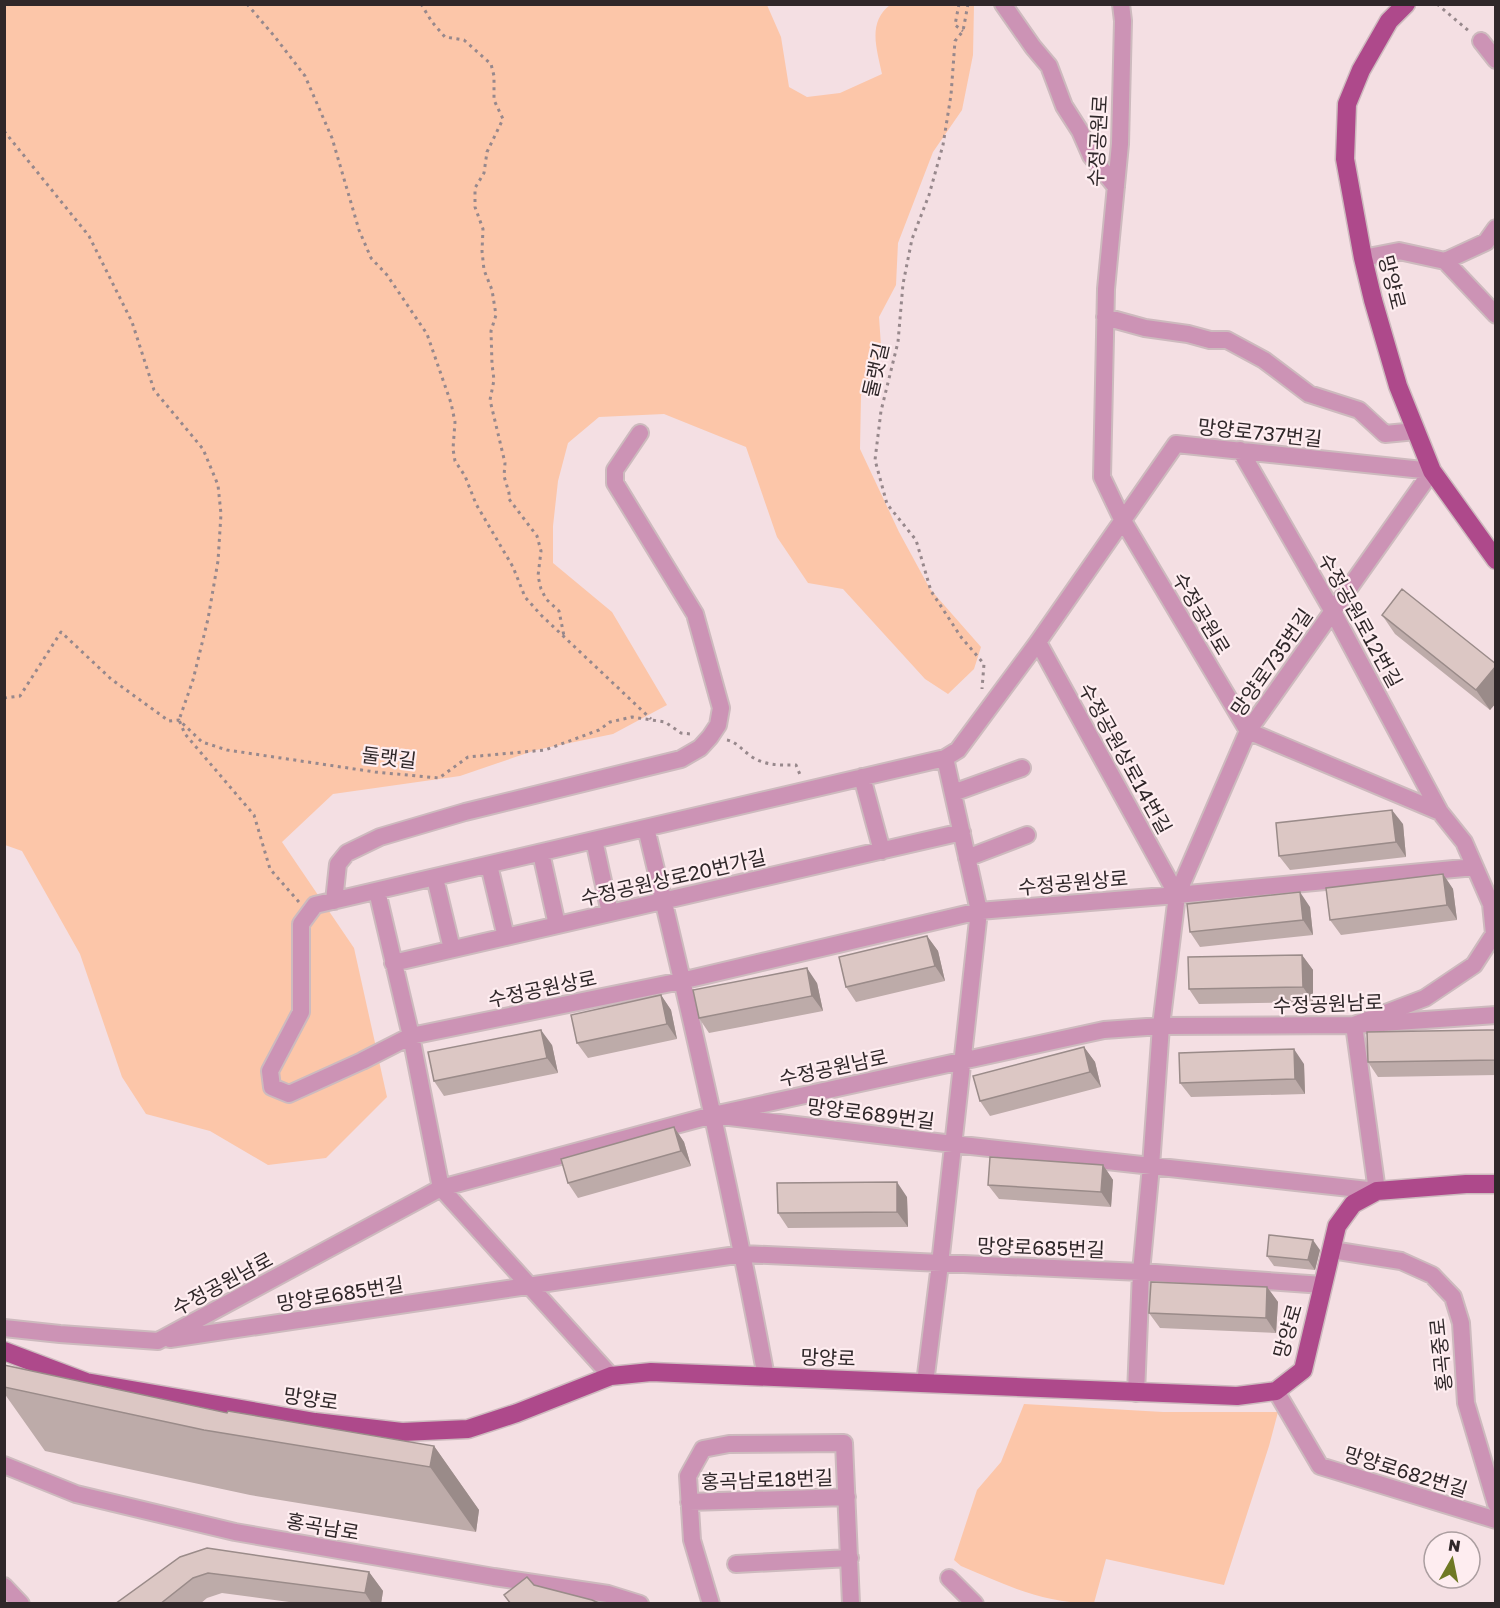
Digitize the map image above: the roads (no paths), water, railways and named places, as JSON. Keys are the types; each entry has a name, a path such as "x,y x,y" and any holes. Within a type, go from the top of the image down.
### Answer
{"main road":[{"name":"망양로","path":"1406,4 1389,21 1361,70 1347,104 1345,159 1363,258 1398,386 1432,471 1496,560"},
{"name":"망양로","path":"4,1351 86,1382 315,1422 402,1432 468,1429 517,1413 610,1376 651,1372 1237,1396 1276,1390 1303,1370 1337,1227 1353,1204 1377,1191 1496,1184"}],"street":[{"path":"1003,4 1049,66 1064,106 1080,131 1091,156 1116,188"},
{"name":"수정공원로","path":"1120,4 1123,21 1120,144 1106,289 1102,477 1122,519 1248,731"},
{"path":"1481,41 1496,60"},
{"path":"1445,261 1486,242 1496,228"},
{"path":"1363,258 1398,251 1445,261 1496,315"},
{"path":"1105,317 1144,328 1188,334 1210,340 1227,340 1264,360 1309,394 1359,410 1385,434 1416,431"},
{"path":"640,433 615,470 615,483 695,614 721,708 718,725 700,747 681,759 465,812 380,837 347,853 338,864 333,901 945,758 958,750 1038,642 1122,519"},
{"name":"망양로737번길","path":"1122,519 1176,444 1432,471"},
{"name":"수정공원로12번길","path":"1240,450 1332,610 1440,812"},
{"name":"망양로735번길","path":"1177,895 1248,731 1432,471"},
{"name":"수정공원상로14번길","path":"1038,642 1177,895"},
{"path":"1248,731 1440,812 1464,842 1491,904 1494,934 1474,965 1425,998 1354,1025 1377,1191"},
{"path":"945,758 979,911 963,1061"},
{"path":"953,793 1022,768"},
{"path":"862,777 882,851"},
{"path":"646,828 713,1114 766,1377"},
{"name":"수정공원상로20번가길","path":"393,963 962,832"},
{"path":"967,858 1027,835"},
{"path":"594,840 610,913"},
{"path":"541,853 557,925"},
{"path":"489,865 506,937"},
{"name":"수정공원상로","path":"333,901 315,905 301,924 301,1012 270,1071 272,1088 289,1094 411,1036 681,981 979,911 1475,867"},
{"path":"435,878 452,949"},
{"path":"377,891 411,1036 441,1188 610,1376"},
{"path":"1136,1393 1141,1272 1161,1026 1177,895"},
{"name":"수정공원남로","path":"158,1341 441,1188 713,1114 1104,1030 1161,1026 1354,1025 1496,1015"},
{"name":"망양로689번길","path":"952,1144 963,1061"},
{"name":"망양로689번길","path":"713,1114 952,1144 1377,1191"},
{"path":"925,1383 952,1144"},
{"name":"홍곡중로","path":"1332,1250 1401,1261 1432,1275 1453,1297 1461,1323 1466,1403 1496,1504"},
{"name":"망양로685번길","path":"158,1341 743,1254 1141,1272 1323,1285"},
{"path":"4,1328 158,1341"},
{"name":"망양로682번길","path":"1276,1390 1320,1466 1496,1520"},
{"name":"홍곡남로18번길","path":"847,1497 689,1502 688,1476 703,1449 729,1444 844,1443 847,1497 850,1558 851,1604"},
{"name":"홍곡남로","path":"4,1465 76,1494 235,1532 494,1577 608,1594 640,1604"},
{"path":"689,1502 692,1540 711,1604"},
{"path":"735,1564 850,1558"},
{"path":"949,1578 975,1604"},
{"path":"4,1586 21,1604"}]}
